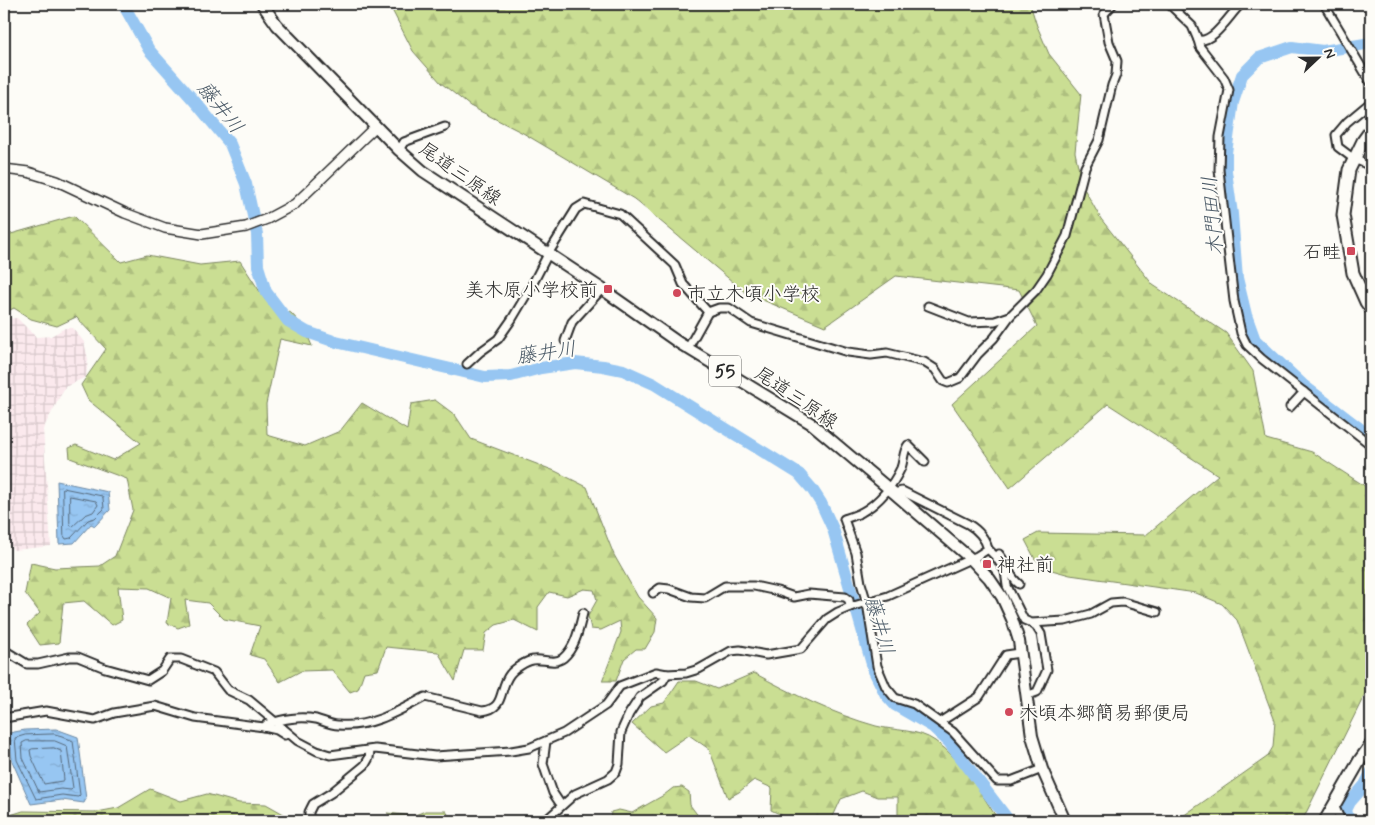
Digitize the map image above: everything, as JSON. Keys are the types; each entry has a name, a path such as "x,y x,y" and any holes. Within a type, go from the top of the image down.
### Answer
{"highway":[{"path":"1371,130 1363,141 1350,170 1343,215 1353,273 1371,309"},
{"path":"1325,821 1360,760 1371,745"}],"main road":[{"name":"尾道三原線","path":"262,4 277,25 399,150 423,171 688,348 812,424 891,490 989,578 1002,597 1012,619 1020,652 1032,736 1042,769 1065,821"}],"street":[{"path":"688,348 708,312 719,308 728,308 751,323 848,352 871,355 887,352 924,362 935,369 943,381 948,383 960,378 1010,316 1036,290 1048,274 1067,236 1085,167 1099,140 1116,75 1117,61 1109,42 1104,20 1104,14 1113,4"},
{"path":"1169,4 1192,26 1200,47 1224,78 1229,90 1220,136 1219,170 1234,301 1240,333 1247,345 1371,445"},
{"path":"1198,40 1203,41 1217,32 1241,4"},
{"path":"1324,4 1371,83"},
{"path":"1371,102 1347,122 1336,135 1338,147 1354,159 1371,166"},
{"path":"4,169 28,172 57,181 165,228 202,234 235,230 267,220 295,204 376,126"},
{"path":"399,150 404,142 444,127"},
{"path":"467,364 498,339 531,287 548,254 576,208 584,204 620,214 675,265 684,284 708,312"},
{"path":"565,341 572,322 602,289"},
{"path":"928,306 969,322 995,321 1010,316"},
{"path":"1290,407 1304,392"},
{"path":"926,462 908,445 905,448 903,462 891,490 862,512 844,519 856,553 861,583 867,603 877,666 886,687 895,698 914,704 953,732 997,781 1011,781 1042,769"},
{"path":"891,490 902,491 978,530 986,541 988,549 1005,570 1007,586 1024,620 1036,626 1041,634 1047,670 1037,692 1026,696"},
{"path":"4,650 27,664 78,657 105,668 148,680 162,671 170,659 181,659 214,672 228,690 249,700 304,746 330,755 375,749 435,756 512,751 529,748 564,733 606,705 620,686 656,672 668,674 686,673 699,669 731,651 740,650 766,655 801,649 827,619 850,606 888,596 988,549 995,550 1005,561 1014,580 1020,584"},
{"path":"653,594 660,588 670,589 691,597 705,598 725,586 754,586 794,597 809,594 845,597 849,600 850,606"},
{"path":"1031,623 1064,621 1091,614 1111,604 1123,602 1157,612"},
{"path":"264,727 267,724 293,717 315,719 338,726 372,723 394,714 425,697 482,711 490,710 496,707 508,676 513,671 532,660 562,660 572,648 583,613"},
{"path":"940,722 979,697 1006,655 1020,652"},
{"path":"545,820 559,802 608,779 616,772 619,764 621,732 629,714 640,697 663,681 668,674"},
{"path":"4,718 46,711 95,720 114,713 155,706 195,718 264,727 277,730 290,738 292,737"},
{"path":"546,741 543,764 553,793 559,802"},
{"path":"313,821 309,818 309,812 313,804 366,765 370,751"},
{"path":"545,820 575,794"},
{"path":"1334,805 1341,821"}],"shaded area":[{"path":"17,318 36,337 51,336 65,328 73,328 84,342 88,359 86,377 65,387 43,429 51,546 14,550 4,540 4,319"}],"green space":[{"path":"389,4 1030,4 1049,54 1081,94 1075,152 1082,185 1101,219 1153,285 1226,333 1253,371 1266,439 1312,452 1371,490 1371,682 1302,821 1176,821 1267,757 1273,747 1275,721 1237,620 1222,604 1196,593 1070,575 1048,569 1035,559 1025,540 1038,533 1146,535 1218,475 1108,404 1010,488 952,404 1037,326 1019,290 896,276 825,326 746,293 634,199 523,133 470,106 441,83 413,51"},
{"path":"74,216 121,262 147,255 200,265 240,261 266,301 291,313 304,327 312,346 280,339 266,404 267,435 305,446 340,431 362,403 407,430 411,404 435,400 455,415 471,439 555,471 587,487 614,555 638,597 657,618 655,632 645,649 636,649 624,659 616,681 602,681 621,632 620,621 601,630 591,629 588,616 597,600 594,590 584,589 567,596 549,592 538,607 538,632 514,620 496,625 486,633 483,650 464,650 455,681 438,652 386,647 378,670 364,672 358,689 350,692 332,670 301,671 280,682 264,659 250,655 260,626 224,619 208,603 185,600 189,624 178,628 167,623 171,598 149,588 118,587 122,620 112,625 84,601 63,603 59,643 40,645 27,625 40,613 25,593 31,563 55,568 100,566 115,556 133,510 127,479 70,458 69,448 76,445 113,460 141,443 88,400 81,385 106,349 76,317 57,326 31,319 14,308 4,313 4,236"},
{"path":"754,673 798,696 844,716 883,728 921,734 935,741 963,768 999,821 902,821 898,817 898,797 877,797 862,791 841,799 831,821 794,821 771,810 772,788 754,780 728,798 709,749 689,735 664,752 632,724 651,706 664,703 679,681 696,681 717,689"},
{"path":"682,787 689,792 690,805 702,821 610,821 611,812 619,810 632,813 673,788"},
{"path":"150,789 181,801 207,794 239,803 266,804 296,821 4,821 4,817 23,811 97,812 118,808"},
{"path":"425,811 446,811 452,821 399,821 387,813 413,816"}],"water":[{"path":"57,481 108,492 110,510 95,526 91,524 74,543 59,544"},
{"path":"56,729 78,737 86,799 84,803 62,800 31,804 12,761 9,733 25,730"}],"waterway":[{"name":"藤井川","path":"123,4 149,50 230,144 246,184 257,234 258,266 266,292 288,321 307,332 336,342 485,377 511,376 541,368 575,363 623,370 654,384 799,474 821,503 833,529 874,671 886,695 895,705 933,727 949,742 1009,821"},
{"name":"木門田川","path":"1371,43 1323,51 1292,47 1259,58 1242,75 1233,102 1226,153 1226,171 1232,214 1237,278 1246,315 1255,340 1303,385 1371,437"},
{"name":"木門田川","path":"1349,821 1346,810 1350,802 1365,785 1371,773"}],"place":[{"name":"石畦","path":"1351,251"},
{"name":"美木原小学校前","path":"608,289"},
{"name":"市立木頃小学校","path":"677,293"},
{"name":"神社前","path":"987,564"},
{"name":"木頃本郷簡易郵便局","path":"1009,712"}]}
